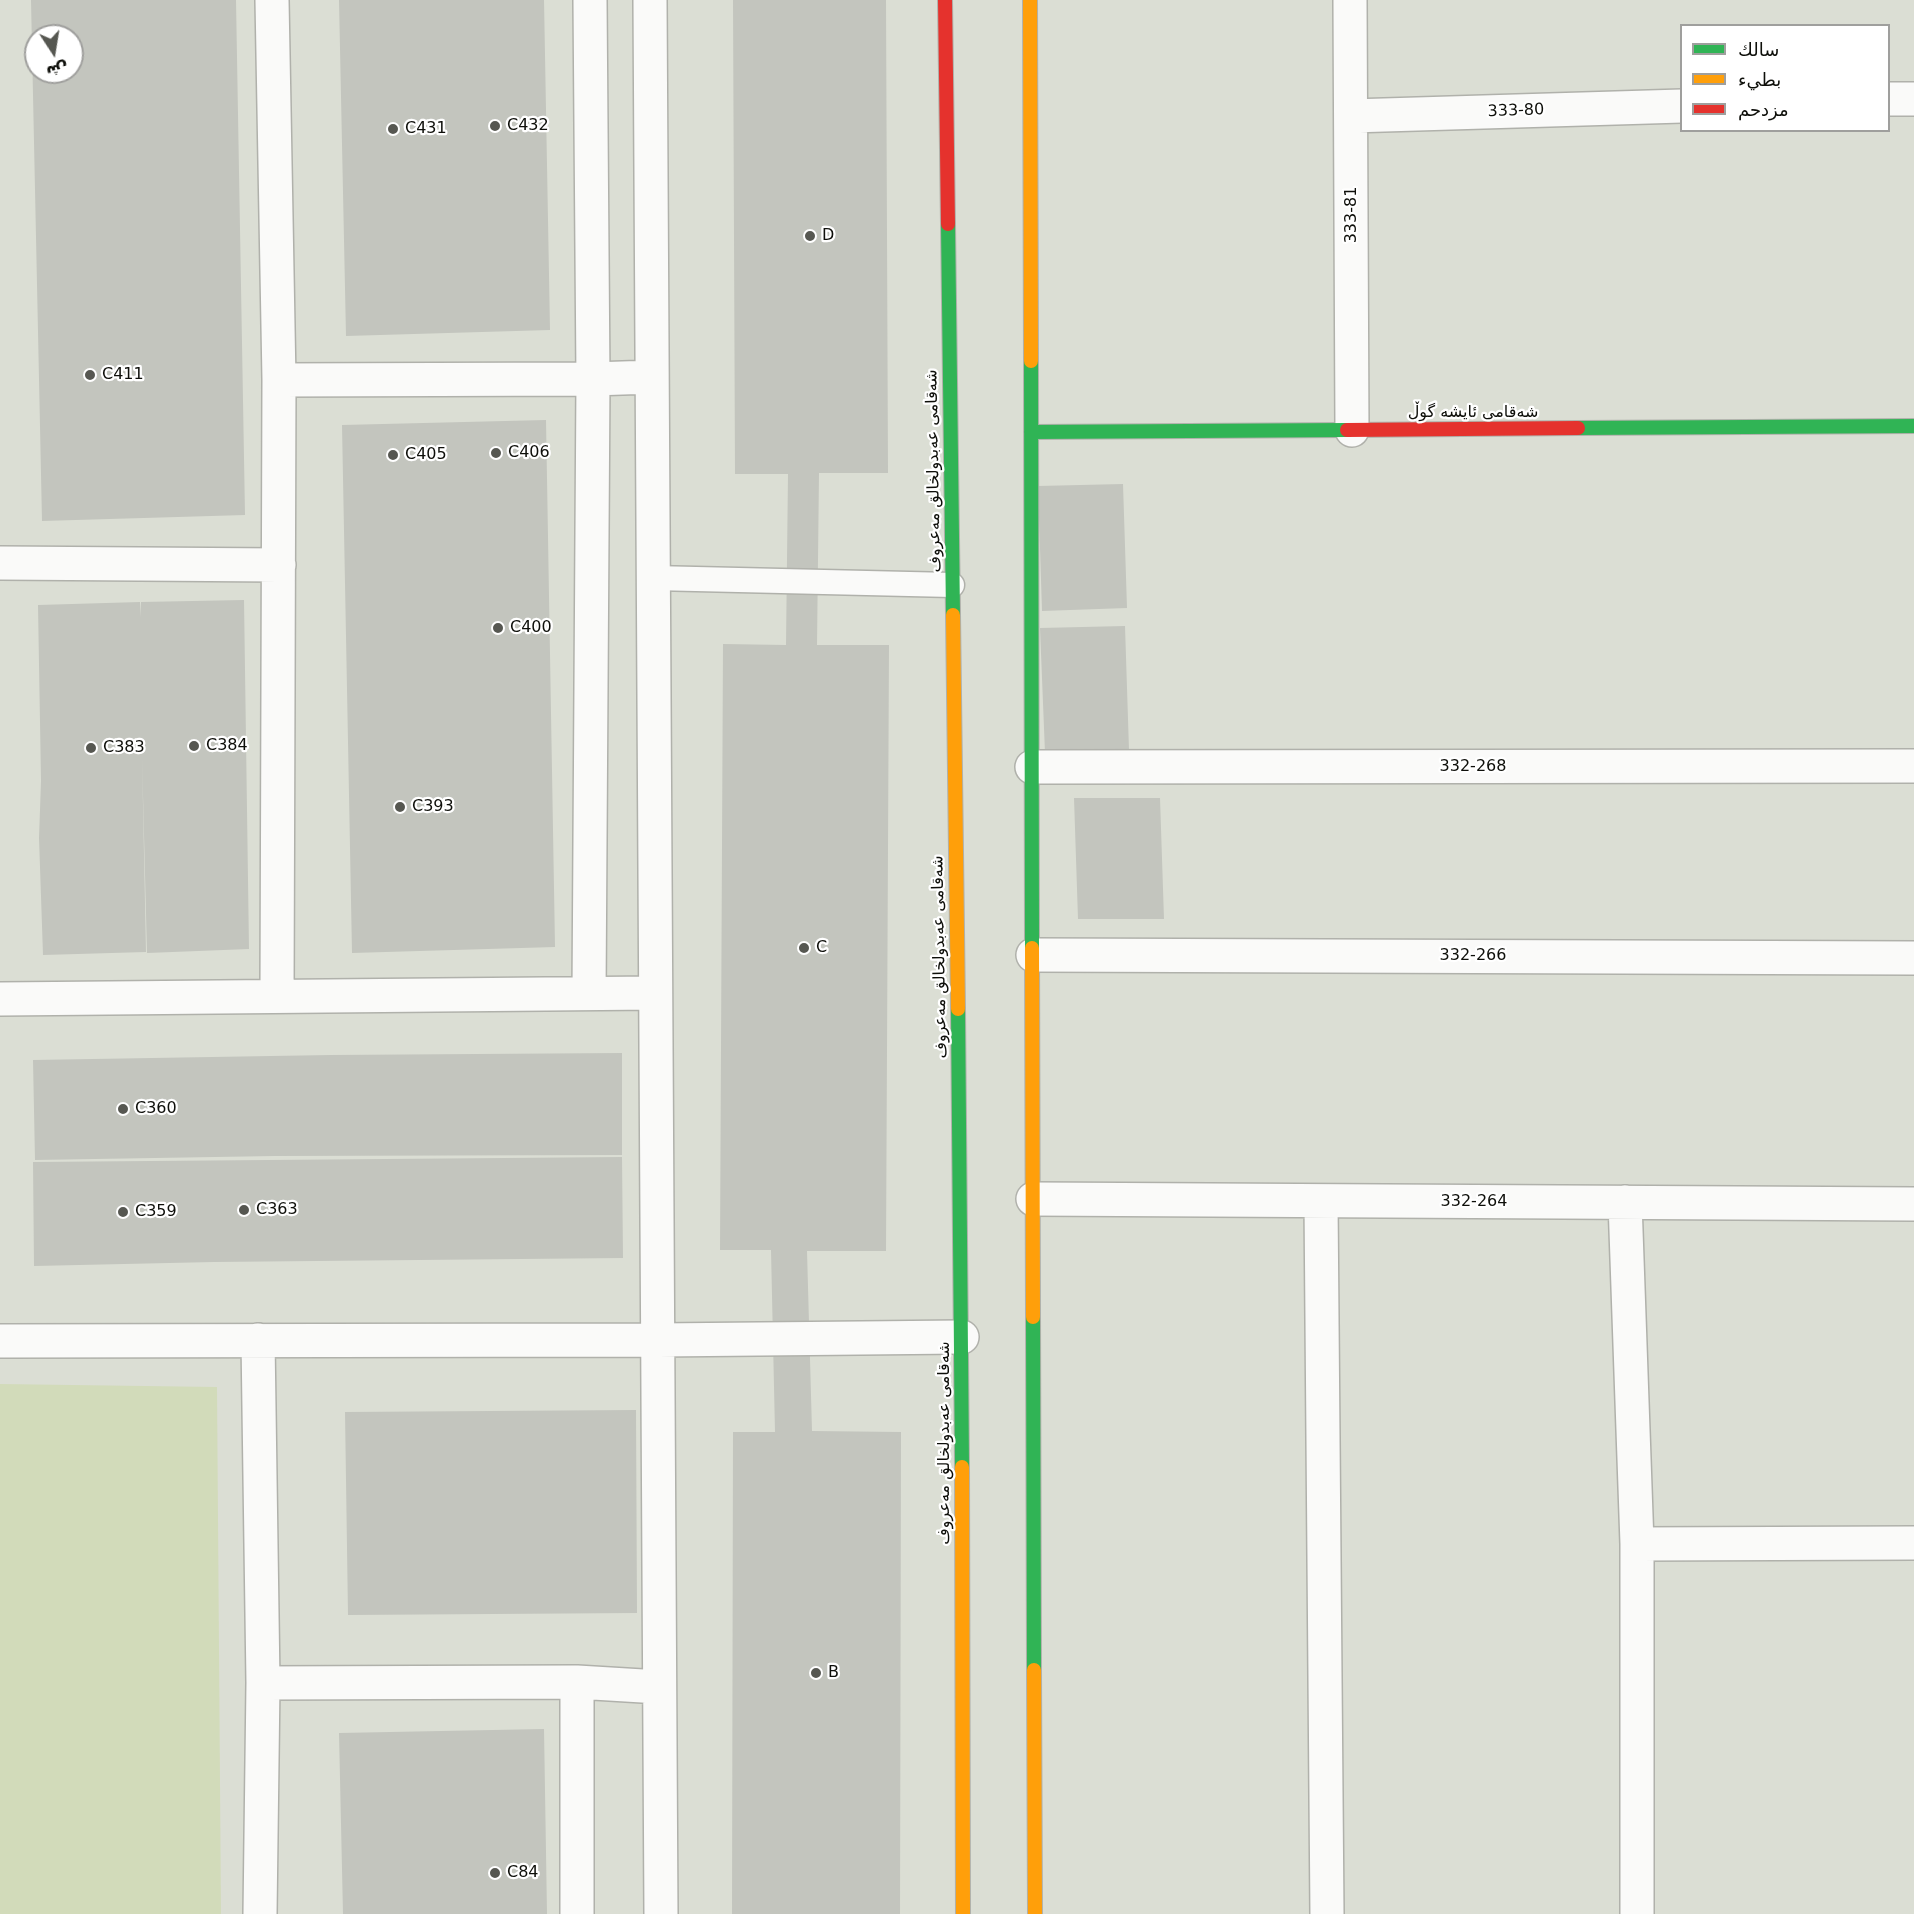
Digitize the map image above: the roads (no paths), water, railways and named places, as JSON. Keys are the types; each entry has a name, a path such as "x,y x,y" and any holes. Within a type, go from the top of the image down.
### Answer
{"main road":[{"name":"شەقامی عەبدولخالق مەعروف","path":"945,0 962,1337 963,1914"},
{"path":"1030,0 1035,1914"},
{"name":"شەقامی ئایشە گوڵ","path":"1031,432 1914,426"}],"street":[{"path":"272,0 279,380 277,995"},
{"path":"590,0 592,380 590,993"},
{"path":"650,0 661,1914"},
{"name":"333-81","path":"1350,0 1352,430"},
{"path":"1890,99 1914,99"},
{"name":"333-80","path":"1351,116 1680,106"},
{"path":"279,380 592,380 652,377"},
{"path":"0,563 279,565"},
{"name":"332-268","path":"1032,767 1914,766"},
{"name":"332-266","path":"1033,955 1914,958"},
{"path":"0,999 655,993"},
{"name":"332-264","path":"1033,1199 1914,1204"},
{"path":"1321,1201 1327,1914"},
{"path":"1625,1202 1637,1544 1637,1914"},
{"path":"0,1341 962,1337"},
{"path":"258,1340 263,1683 260,1914"},
{"path":"1637,1544 1914,1543"},
{"path":"263,1683 577,1682 660,1687"},
{"path":"577,1682 577,1914"}],"lane":[{"path":"653,578 952,585"}],"place":[{"name":"C432","path":"495,126"},
{"name":"C431","path":"393,129"},
{"name":"D","path":"810,236"},
{"name":"C411","path":"90,375"},
{"name":"C406","path":"496,453"},
{"name":"C405","path":"393,455"},
{"name":"C400","path":"498,628"},
{"name":"C384","path":"194,746"},
{"name":"C383","path":"91,748"},
{"name":"C393","path":"400,807"},
{"name":"C","path":"804,948"},
{"name":"C360","path":"123,1109"},
{"name":"C363","path":"244,1210"},
{"name":"C359","path":"123,1212"},
{"name":"B","path":"816,1673"},
{"name":"C84","path":"495,1873"}]}
